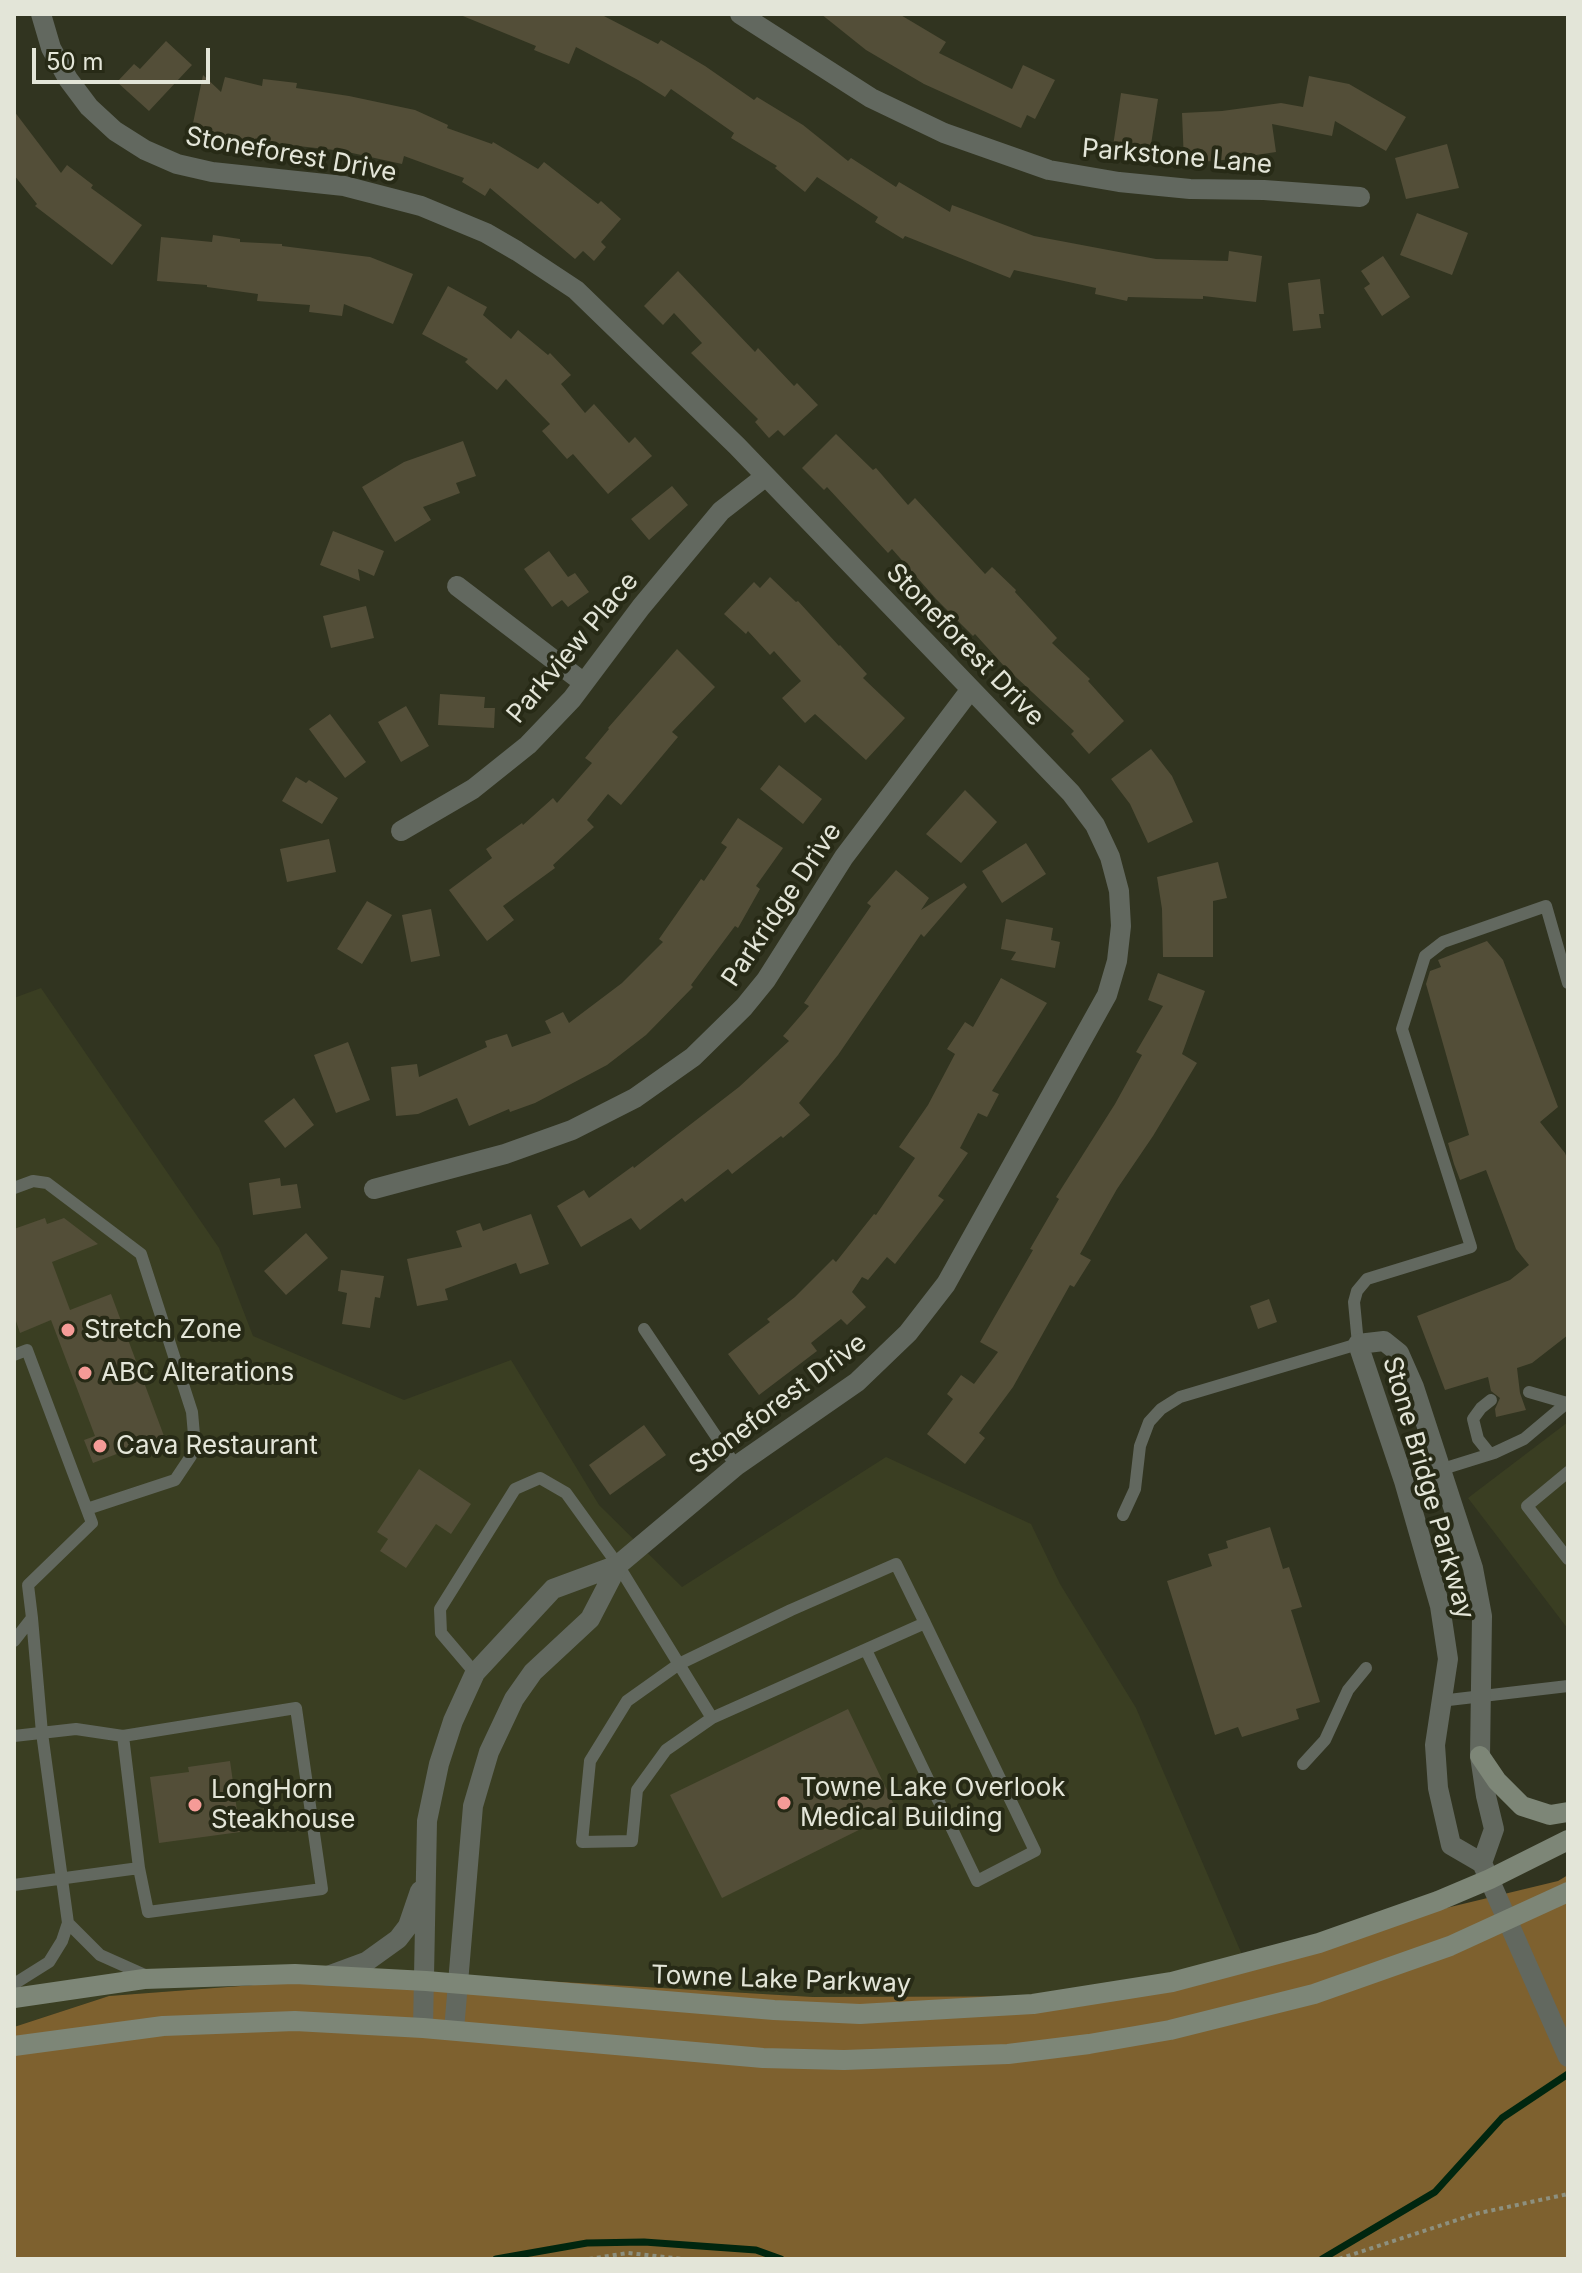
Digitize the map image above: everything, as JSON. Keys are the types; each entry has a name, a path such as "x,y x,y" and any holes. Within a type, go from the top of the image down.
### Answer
{"main road":[{"path":"1480,1756 1497,1781 1522,1806 1550,1815 1568,1812"},
{"name":"Towne Lake Parkway","path":"14,1998 73,1988 216,1975 426,1981 831,2013 1033,2004 1172,1982 1319,1943 1486,1871 1568,1840"},
{"path":"14,2046 102,2032 227,2022 295,2021 454,2030 763,2058 873,2060 1008,2054 1143,2034 1254,2011 1450,1946 1568,1892"}],"street":[{"name":"Stoneforest Drive","path":"41,14 51,48 68,79 89,107 115,131 145,150 177,164 212,172 344,186 387,195 486,233 576,290 766,476 1071,793 1095,825 1110,857 1119,891 1121,926 1117,961 1107,995 946,1284 908,1333 857,1382 736,1466 618,1565 553,1589 475,1673 453,1721 439,1764 427,1821 423,2028"},
{"name":"Parkstone Lane","path":"740,14 871,98 944,133 1049,170 1119,182 1190,189 1264,190 1360,197"},
{"name":"Parkview Place","path":"401,831 443,808 501,768 528,745 584,683 641,607 721,511 766,476"},
{"path":"457,586 584,683"},
{"name":"Parkridge Drive","path":"374,1189 505,1154 572,1130 635,1098 693,1057 727,1025 766,980 844,857 971,689"},
{"name":"Stone Bridge Parkway","path":"1384,1341 1399,1353 1414,1387 1441,1470 1473,1568 1482,1616 1480,1756 1494,1829 1486,1871 1451,1845 1438,1788 1435,1745 1448,1659 1440,1606 1404,1481 1358,1344 1384,1341"},
{"name":"Stoneforest Drive","path":"454,2030 473,1806 489,1752 514,1699 533,1672 590,1619 618,1565"},
{"path":"1486,1871 1568,2057"},
{"path":"328,1976 366,1962 398,1939 408,1926 425,1872"}],"lane":[{"path":"1123,1515 1135,1489 1140,1446 1149,1422 1161,1409 1180,1397 1358,1344 1354,1302 1357,1291 1367,1279 1471,1247 1402,1029 1425,956 1443,942 1546,906 1568,983"},
{"path":"14,1188 33,1181 47,1183 141,1254 192,1412 194,1435 191,1456 175,1480 87,1509"},
{"path":"644,1329 736,1466"},
{"path":"14,1355 27,1350 92,1523 28,1585 42,1733 68,1923 62,1941 49,1962 14,1984"},
{"path":"1529,1392 1568,1402"},
{"path":"1490,1454 1478,1439 1473,1419 1491,1400"},
{"path":"1404,1481 1490,1454 1524,1439 1568,1402"},
{"path":"1568,1472 1527,1506 1568,1559"},
{"path":"475,1673 441,1633 440,1609 515,1489 540,1478 566,1493 618,1565 712,1718"},
{"path":"866,1650 977,1881 1035,1851 925,1623 896,1564 679,1664 627,1701 590,1761 582,1842 632,1841 637,1790 666,1750 712,1718 925,1623"},
{"path":"14,1641 32,1618"},
{"path":"1303,1764 1325,1740 1348,1690 1366,1668"},
{"path":"1440,1701 1568,1686"},
{"path":"14,1736 76,1729 123,1736 296,1708 322,1889 148,1912 139,1868 123,1736"},
{"path":"14,1885 139,1868"},
{"path":"68,1923 100,1955 153,1979"}],"path":[{"path":"1339,2259 1475,2214 1568,2194"},
{"path":"589,2259 628,2253 683,2259"}],"shaded area":[{"path":"41,988 219,1248 253,1336 404,1400 511,1360 599,1505 682,1587 886,1457 1031,1524 1060,1584 1136,1708 1243,1957 1108,1996 813,1997 412,1973 109,1996 14,2027 14,998"},
{"path":"1568,1422 1568,1629 1468,1498"},
{"path":"1568,1875 1568,2259 14,2259 14,2027 109,1996 412,1973 813,1997 1108,1996 1243,1957 1558,1881"}],"building":[{"path":"458,14 600,14 658,44 661,40 754,100 757,97 803,125 848,161 851,158 896,187 899,182 950,212 952,205 1034,236 1156,259 1228,261 1229,251 1262,256 1256,302 1203,296 1203,299 1128,297 1127,301 1095,294 1096,288 1014,270 1010,278 905,236 903,239 875,222 878,217 817,177 805,192 775,168 777,166 731,138 734,133 671,89 665,97 576,47 569,64 534,50 536,46"},
{"path":"821,14 899,14 946,42 939,53 1012,89 1023,65 1055,80 1035,119 1027,115 1021,128 924,84 866,50"},
{"path":"166,41 192,65 149,111 117,82 134,64 140,69"},
{"path":"203,75 221,92 225,77 262,86 263,79 297,83 296,88 415,110 448,125 447,128 493,142 538,169 544,162 598,204 601,201 621,219 601,242 606,247 594,261 583,251 575,259 490,188 485,196 462,182 464,178 404,156 402,164 343,151 244,140 192,128"},
{"path":"1309,76 1349,84 1406,117 1386,151 1335,121 1332,136 1272,124 1276,152 1216,161 1184,162 1182,113 1281,103 1303,107"},
{"path":"1121,93 1158,99 1150,151 1113,146"},
{"path":"14,111 61,173 67,165 93,185 91,188 142,225 112,265 35,206 37,204 14,175"},
{"path":"1447,144 1459,188 1406,199 1395,158"},
{"path":"1417,213 1468,233 1452,275 1400,255"},
{"path":"213,235 240,239 240,242 282,244 370,257 413,274 393,324 344,304 342,316 309,312 310,305 257,301 258,294 207,285 157,281 161,237 212,242"},
{"path":"1383,256 1410,297 1382,316 1364,288 1370,284 1361,271"},
{"path":"678,271 755,352 758,348 794,386 797,383 818,405 784,436 778,430 769,438 755,422 758,419 691,353 702,343 674,313 663,325 644,306"},
{"path":"1320,279 1324,314 1319,314 1321,328 1293,331 1288,283"},
{"path":"448,286 487,307 483,315 511,339 518,330 548,355 550,353 571,375 561,384 585,413 594,404 629,443 635,437 652,456 608,494 573,454 567,459 542,431 550,424 506,379 497,390 465,362 468,359 422,334"},
{"path":"836,434 873,470 876,468 908,505 915,498 985,574 992,567 1016,590 1057,638 1052,643 1090,679 1088,681 1124,721 1089,754 1071,734 1074,731 936,599 892,549 888,553 827,487 824,490 802,468"},
{"path":"463,441 476,476 456,483 460,493 423,507 431,520 395,542 362,487 404,462"},
{"path":"672,486 688,505 649,540 631,519"},
{"path":"333,531 384,551 374,576 358,569 360,581 320,565"},
{"path":"549,551 568,577 575,573 589,592 568,607 562,600 552,607 524,569"},
{"path":"770,577 798,601 867,674 863,678 905,718 866,760 815,714 805,723 782,698 801,681 774,651 770,655 748,631 746,634 724,614 754,582 760,588"},
{"path":"366,606 374,638 331,648 323,616"},
{"path":"677,649 715,687 672,732 678,737 621,805 608,794 587,820 594,827 553,865 555,868 503,906 514,920 487,941 449,890 492,858 486,849 523,825 553,798 557,803 592,763 585,758 608,728"},
{"path":"440,694 485,697 484,708 495,708 494,728 438,725"},
{"path":"406,706 429,746 401,762 378,722"},
{"path":"330,714 366,762 345,778 309,729"},
{"path":"1151,749 1172,776 1193,822 1148,843 1130,804 1111,779"},
{"path":"779,765 822,799 803,824 760,789"},
{"path":"296,777 306,783 309,780 338,798 322,824 282,801"},
{"path":"965,790 997,822 961,863 926,834"},
{"path":"738,818 783,848 756,886 760,889 738,928 735,926 691,985 693,987 646,1035 607,1065 535,1103 510,1112 509,1109 469,1126 457,1098 418,1114 396,1116 391,1067 417,1064 419,1077 487,1047 485,1041 507,1034 512,1047 551,1033 545,1021 563,1012 569,1023 622,983 663,942 659,939 727,847 721,843"},
{"path":"329,839 336,872 287,882 280,849"},
{"path":"1026,843 1046,874 1002,903 982,871"},
{"path":"1218,862 1227,898 1213,901 1213,957 1163,957 1162,909 1157,877"},
{"path":"896,870 929,898 921,910 964,883 967,887 924,937 921,934 838,1055 799,1103 810,1115 732,1174 728,1169 685,1202 682,1198 640,1230 631,1218 581,1247 557,1206 584,1190 589,1198 634,1168 739,1087 789,1041 783,1036 809,1006 804,1003 871,906 867,903"},
{"path":"367,901 392,915 362,964 337,949"},
{"path":"431,909 440,956 411,962 402,915"},
{"path":"1006,919 1053,928 1051,940 1060,942 1055,968 1011,960 1016,952 1001,949"},
{"path":"1487,941 1503,960 1558,1107 1540,1122 1568,1161 1568,1335 1532,1363 1517,1368 1526,1410 1496,1417 1495,1409 1500,1398 1491,1391 1488,1377 1445,1390 1417,1316 1510,1280 1529,1265 1516,1249 1486,1170 1460,1180 1454,1164 1448,1143 1469,1135 1426,984 1430,971 1441,967 1438,960"},
{"path":"1158,973 1205,991 1182,1054 1197,1063 1117,1189 1080,1254 1091,1260 1074,1287 1070,1285 1013,1387 979,1433 985,1438 965,1464 927,1434 953,1399 947,1394 961,1375 974,1384 998,1352 980,1342 1033,1250 1030,1249 1059,1199 1056,1197 1142,1055 1136,1052 1163,1006 1148,1000"},
{"path":"1001,978 1047,1003 992,1091 999,1094 987,1117 978,1113 960,1148 968,1153 938,1196 944,1200 895,1264 887,1257 868,1280 862,1277 852,1292 866,1307 847,1325 841,1319 811,1343 817,1351 759,1395 728,1354 770,1322 767,1319 795,1297 833,1259 836,1262 876,1215 915,1158 899,1147 928,1105 955,1054 947,1049 965,1022 973,1027"},
{"path":"348,1042 370,1100 336,1113 314,1055"},
{"path":"294,1098 314,1125 285,1148 264,1121"},
{"path":"280,1178 281,1186 297,1184 301,1208 253,1215 249,1183"},
{"path":"531,1214 549,1264 520,1274 516,1263 445,1289 448,1300 417,1306 407,1259 462,1247 456,1231 480,1223 483,1231"},
{"path":"45,1218 47,1224 64,1218 98,1244 52,1262 70,1310 111,1294 164,1436 93,1463 84,1440 95,1436 51,1320 20,1333 14,1315 14,1229"},
{"path":"306,1233 328,1258 286,1295 264,1271"},
{"path":"341,1270 384,1276 380,1298 375,1297 370,1328 342,1324 347,1293 338,1291"},
{"path":"1269,1299 1277,1322 1258,1329 1250,1306"},
{"path":"644,1425 666,1455 610,1495 589,1465"},
{"path":"419,1469 471,1504 451,1534 436,1524 406,1568 380,1551 388,1539 377,1532"},
{"path":"1270,1527 1283,1569 1289,1567 1302,1607 1291,1610 1320,1702 1296,1709 1299,1719 1242,1737 1238,1727 1215,1735 1167,1581 1212,1566 1208,1554 1228,1548 1226,1541"},
{"name":"Towne Lake Overlook Medical Building","path":"848,1709 897,1811 722,1898 670,1795"},
{"name":"LongHorn Steakhouse","path":"230,1761 240,1832 159,1843 150,1777 189,1772 188,1767"}],"waterway":[{"path":"1322,2259 1435,2192 1502,2118 1568,2074"},
{"path":"496,2259 587,2243 644,2242 756,2250 781,2259"}],"place":[{"name":"Stretch Zone","path":"68,1330"},
{"name":"ABC Alterations","path":"85,1373"},
{"name":"Cava Restaurant","path":"100,1446"},
{"name":"Towne Lake Overlook Medical Building","path":"784,1803"},
{"name":"LongHorn Steakhouse","path":"195,1805"}]}
